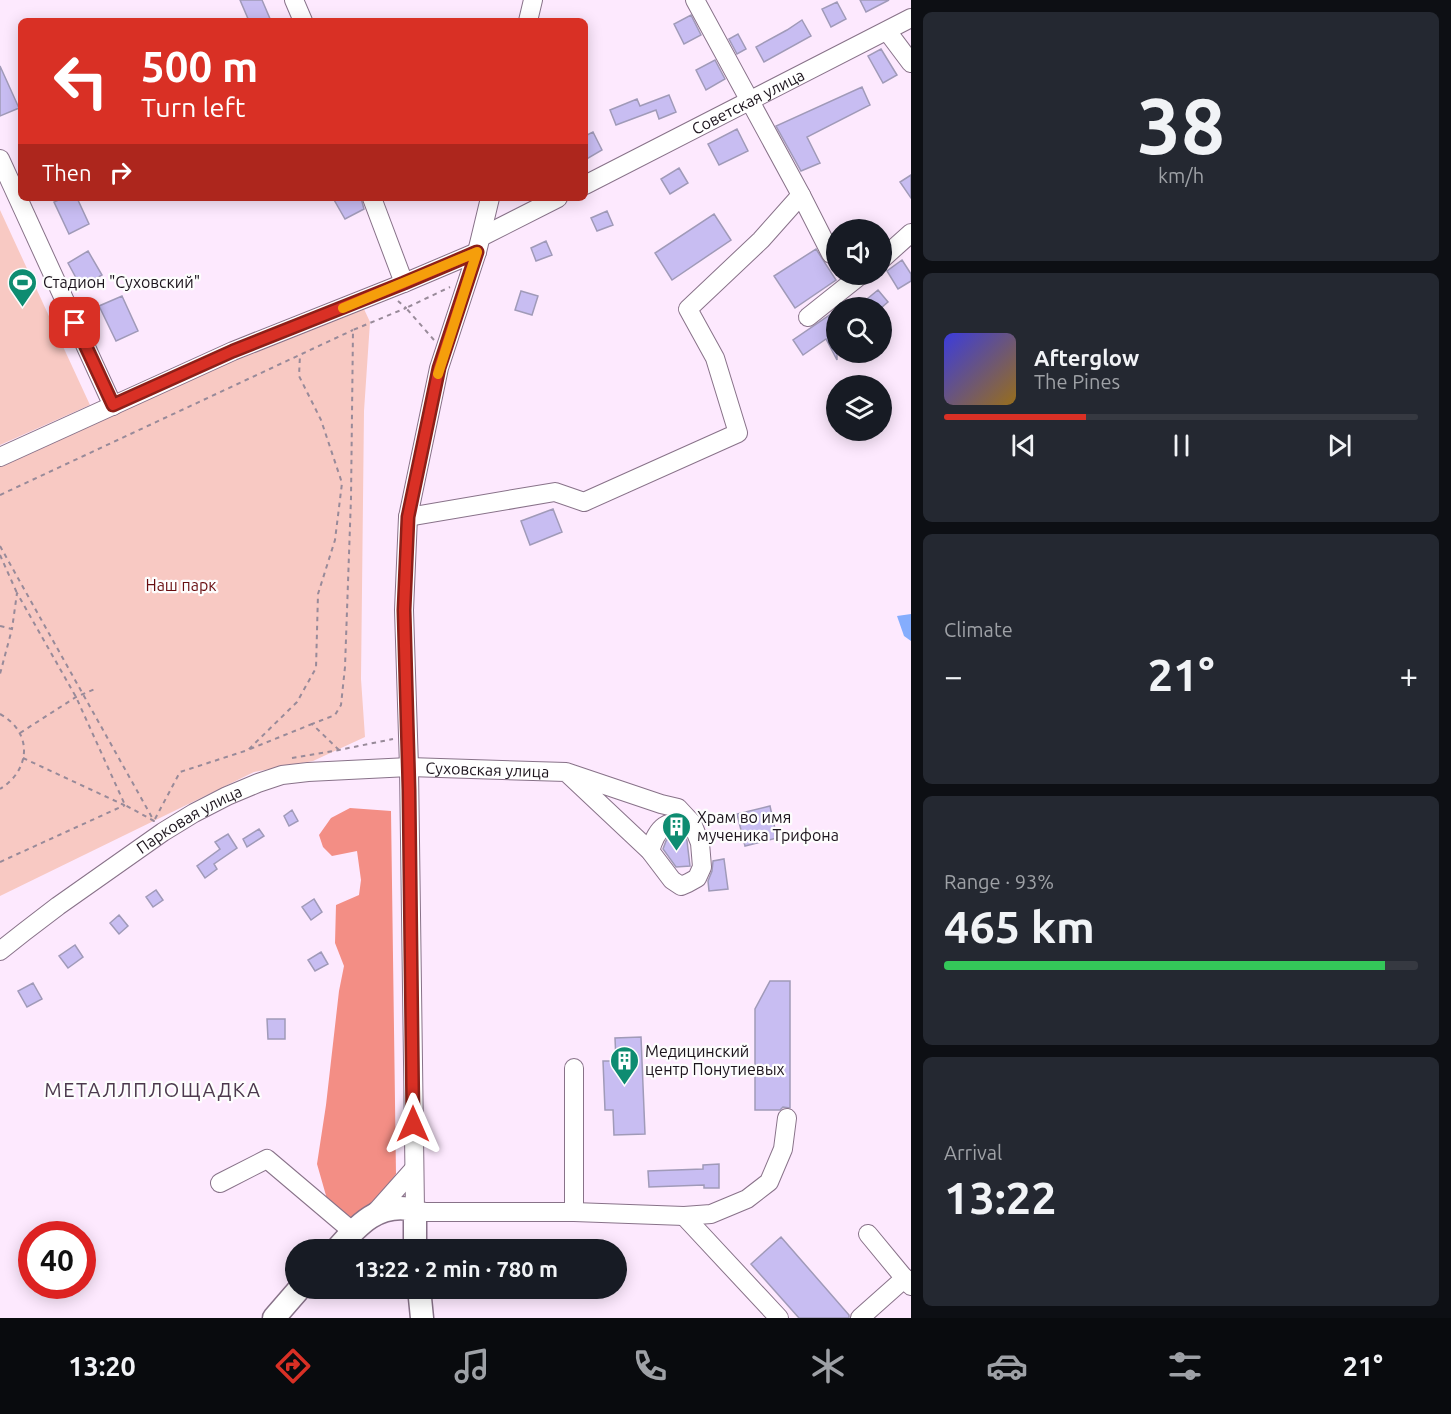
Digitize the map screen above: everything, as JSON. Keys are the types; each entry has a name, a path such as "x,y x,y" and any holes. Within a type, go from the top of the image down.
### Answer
{"main road":[{"path":"345,1239 374,1214 391,1208 403,1207 414,1210 415,1239"},
{"path":"374,1214 385,1213 401,1219 411,1239"},
{"path":"274,1318 290,1299"},
{"path":"419,1299 422,1318"}],"street":[{"path":"294,0 302,18"},
{"path":"529,18 533,0"},
{"path":"697,1 826,244"},
{"name":"Советская улица","path":"588,182 911,18"},
{"path":"887,31 911,63"},
{"path":"0,159 18,198"},
{"path":"408,517 555,492 584,502 738,434 715,358 688,309 761,240 801,195"},
{"path":"19,201 113,405"},
{"path":"373,201 404,283"},
{"path":"489,201 479,245 439,368 408,517 404,610 409,767 414,1210 684,1216 711,1214 747,1199 769,1182 783,1149 787,1118"},
{"path":"0,457 233,351 404,283 479,245 553,201"},
{"path":"892,250 911,233"},
{"path":"808,317 848,285"},
{"name":"Суховская улица","path":"409,767 566,771 678,808 692,823"},
{"name":"Парковая улица","path":"0,951 58,906 163,832 227,796 282,775 355,768 409,767"},
{"path":"566,771 650,850 672,880 681,886 697,878 702,867 700,843 692,823 679,821 657,831 650,850"},
{"path":"574,1068 574,1212"},
{"path":"220,1183 267,1159 352,1231"},
{"path":"374,1214 414,1169"},
{"path":"684,1216 778,1318"},
{"path":"860,1318 908,1282 867,1234"}],"path":[{"path":"0,495 353,330 451,287 464,291"},
{"path":"386,290 435,340"},
{"path":"154,822 180,772 248,750 335,715 341,705 345,667 351,486 353,330"},
{"path":"248,750 297,702 316,668 318,594 335,540 342,483 321,420 299,376 300,355"},
{"path":"0,546 154,822"},
{"path":"0,555 17,593 76,697 125,805"},
{"path":"0,674 12,629 17,593"},
{"path":"0,626 12,629"},
{"path":"20,733 76,697 95,689"},
{"path":"0,714 13,723 20,733 24,750 19,771 0,789"},
{"path":"312,724 339,750"},
{"path":"23,758 125,805 154,822"},
{"path":"0,862 125,805"}],"green space":[{"name":"Стадион \"Суховский\"","path":"0,210 90,405 0,445"},
{"name":"Наш парк","path":"357,294 370,322 364,411 361,679 365,737 313,761 254,772 0,896 0,450"}],"shaded area":[{"path":"350,808 391,811 396,1174 371,1207 347,1221 327,1199 317,1164 344,966 335,943 336,905 359,895 361,880 357,851 332,856 323,847 319,835 331,818"}],"water":[{"path":"911,614 911,641 904,636 897,616"}],"building":[{"path":"240,0 262,0 270,18 248,18"},
{"path":"860,0 889,0 866,12"},
{"path":"837,2 846,19 831,27 822,9"},
{"path":"691,15 701,35 684,44 674,24"},
{"path":"802,20 811,36 764,62 756,47"},
{"path":"738,34 746,49 737,54 729,39"},
{"path":"881,49 897,75 883,83 868,56"},
{"path":"715,60 725,79 706,90 696,70"},
{"path":"0,66 18,108 0,116"},
{"path":"862,87 870,105 807,137 820,163 801,171 776,126"},
{"path":"669,95 676,112 659,119 656,110 616,125 610,110 637,99 640,106"},
{"path":"737,129 748,151 719,165 708,144"},
{"path":"593,132 602,150 588,158 588,134"},
{"path":"679,168 688,183 670,194 661,179"},
{"path":"911,175 911,198 900,182"},
{"path":"78,201 89,224 69,234 54,202"},
{"path":"335,201 362,201 364,209 345,219"},
{"path":"607,211 613,225 597,231 591,218"},
{"path":"714,214 731,240 672,280 655,253"},
{"path":"546,241 552,255 536,261 531,248"},
{"path":"816,249 826,264 826,285 829,285 795,308 774,276"},
{"path":"88,251 102,275 81,287 68,263"},
{"path":"902,260 911,274 911,281 898,289 892,279 892,267"},
{"path":"878,290 884,297 869,297"},
{"path":"521,291 538,296 532,315 515,310"},
{"path":"122,296 138,331 116,341 99,306"},
{"path":"826,318 826,339 803,355 793,340"},
{"path":"553,509 562,532 530,545 521,521"},
{"path":"770,806 777,838 745,846 737,814"},
{"path":"292,810 298,821 289,826 284,816"},
{"path":"259,829 264,836 247,847 243,839"},
{"path":"228,834 237,848 214,864 217,869 205,878 197,866 220,849 215,842"},
{"name":"Храм во имя мученика Трифона","path":"684,834 690,866 676,867 663,849 670,836"},
{"path":"724,859 728,889 709,891 708,881 713,861"},
{"path":"156,890 163,900 153,907 146,897"},
{"path":"314,899 322,912 311,920 302,907"},
{"path":"119,915 128,926 119,934 110,923"},
{"path":"75,945 83,957 68,968 59,956"},
{"path":"321,952 328,964 315,971 308,960"},
{"path":"770,981 790,981 790,1108 755,1110 755,1009"},
{"path":"33,983 42,999 27,1007 18,991"},
{"path":"267,1019 285,1019 285,1039 268,1039"},
{"name":"Медицинский центр Понутиевых","path":"641,1037 645,1134 614,1135 613,1110 605,1110 603,1061 616,1061 615,1038"},
{"path":"719,1164 719,1188 704,1188 704,1185 649,1187 648,1171 703,1169 703,1165"},
{"path":"781,1237 849,1315 849,1318 799,1318 751,1264"}],"slow traffic":[{"path":"343,308 477,252 438,374"}],"place":[{"name":"Стадион \"Суховский\"","path":"22,308"},
{"name":"Храм во имя мученика Трифона","path":"676,852"},
{"name":"Медицинский центр Понутиевых","path":"624,1086"}],"district":[{"name":"МЕТАЛЛПЛОЩАДКА","path":"153,1090"}],"route":[{"path":"75,323 113,405 233,351 477,252 439,368 408,517 404,610 409,790 413,1124"}]}
